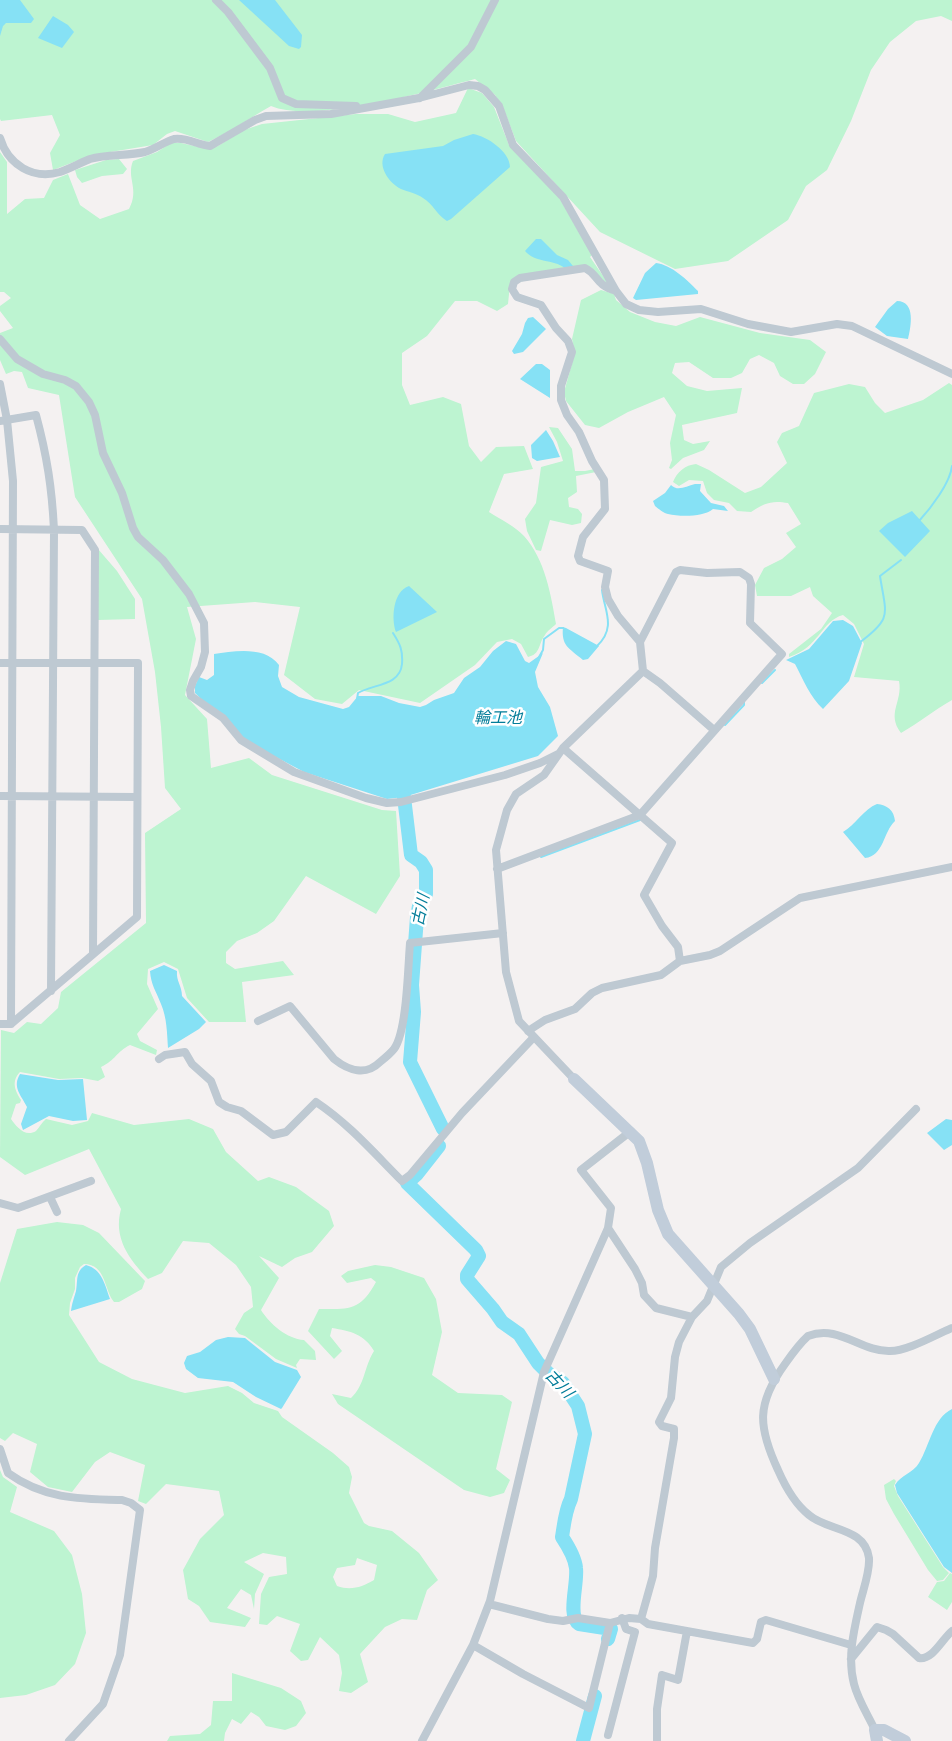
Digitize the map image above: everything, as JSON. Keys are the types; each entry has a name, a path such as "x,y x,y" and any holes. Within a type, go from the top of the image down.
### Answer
{"street":[{"path":"216,0 228,12 270,68 282,98 296,104 358,105 364,109"},
{"path":"419,98 471,47 495,0"},
{"path":"0,138 6,151 18,165 35,174 49,174 92,159 144,152 172,140 183,138 210,146 255,120 266,117 331,114 364,109 469,85 485,90 499,106 513,145 563,197 616,291 626,304 639,310 658,312 701,309 748,324 791,332 837,324 852,326 952,374"},
{"path":"616,291 601,285 590,270 585,268 520,278 514,282 512,289 517,297 541,305 571,346 571,358 561,386 561,400 592,461 603,476 606,491 605,509 583,537 578,556 580,561 608,571 605,588 608,599 618,616 640,642"},
{"path":"0,339 17,359 43,374 65,380 76,386 89,402 95,415 103,453 122,493 133,528 138,537 163,560 189,594 204,623 205,652 190,690 191,696 223,718 241,740 294,772 366,798 387,803 404,801 505,775 540,763 560,751"},
{"path":"0,384 13,481 14,529 11,1023"},
{"path":"4,420 36,415 46,451 52,486 54,530 51,991"},
{"path":"0,529 82,530 94,550 93,954"},
{"path":"497,869 640,815 782,654 750,623 751,584 749,578 740,572 707,573 680,570 676,572 640,642 643,671 714,730"},
{"path":"0,663 138,663 137,917 11,1023 0,1024"},
{"path":"643,671 560,751 544,775 516,794 510,802 497,840 497,869 506,972 519,1021 573,1079 631,1131 641,1146 658,1210 666,1230 675,1244 714,1285 750,1329 774,1379"},
{"path":"560,751 672,843 644,895 678,948 680,961"},
{"path":"0,796 137,797"},
{"path":"159,1059 165,1055 185,1052 192,1064 211,1081 219,1102 248,1115 273,1135 286,1132 316,1102 352,1129 402,1181 410,1175 545,1020 575,1009 592,993 602,988 662,975 680,961 720,951 800,898 952,867"},
{"path":"258,1022 290,1006 341,1065 351,1070 363,1071 374,1068 395,1048 399,1039 403,1024 410,943 503,933"},
{"path":"641,1619 653,1576 659,1524 674,1438 674,1430 662,1426 659,1422 671,1398 676,1349 692,1317 707,1300 721,1267 750,1243 858,1168 916,1109"},
{"path":"422,1741 473,1645 489,1604 545,1370 608,1228 611,1208 581,1170 631,1131"},
{"path":"0,1203 18,1208 91,1181"},
{"path":"50,1197 57,1212"},
{"path":"608,1228 635,1269 642,1283 644,1295 656,1308 692,1317"},
{"path":"905,1741 893,1734 876,1736 854,1685 850,1659 851,1645 868,1569 868,1556 860,1542 850,1533 814,1520 793,1498 770,1453 763,1422 767,1392 801,1342 808,1336 819,1332 839,1335 889,1351 903,1348 952,1328"},
{"path":"0,1449 8,1473 35,1489 69,1498 123,1500 140,1510 120,1655 103,1704 69,1741"},
{"path":"489,1604 548,1619 574,1619 609,1627"},
{"path":"473,1645 589,1708 609,1627 622,1618 641,1619 648,1624 753,1643 757,1639 761,1622 766,1620 851,1645"},
{"path":"608,1735 635,1632 626,1629 622,1618"},
{"path":"850,1659 877,1627 886,1630 919,1658 930,1655 952,1630"},
{"path":"657,1741 657,1709 662,1675 678,1680 687,1632"}],"green space":[{"path":"0,0 952,0 952,21 941,16 916,21 890,42 871,70 851,121 827,170 806,186 788,220 728,261 675,269 600,232 516,141 503,107 495,95 475,79 402,98 342,109 290,110 271,106 208,142 175,131 153,145 92,155 53,170 50,153 60,135 52,115 1,121 0,119"},
{"path":"468,88 482,93 494,107 509,145 557,194 592,255 590,257 610,286 587,266 510,284 508,304 497,311 477,301 455,301 427,336 402,353 402,385 410,405 443,397 461,404 469,446 481,462 496,447 524,446 533,469 504,474 489,512 517,529 537,555 546,578 556,624 543,638 532,656 528,657 521,644 512,639 497,642 475,665 420,703 359,690 342,704 315,699 284,675 300,607 255,602 187,607 196,639 185,695 207,719 211,768 249,758 272,775 382,810 396,811 400,876 376,914 306,876 274,921 257,933 237,941 226,952 226,963 235,969 283,961 294,975 242,982 246,1022 209,1022 187,998 178,969 164,962 148,969 147,984 158,1009 137,1034 140,1041 157,1050 156,1055 130,1045 101,1067 105,1077 98,1081 82,1078 59,1079 20,1072 15,1082 21,1100 16,1104 11,1119 18,1128 25,1132 36,1131 46,1119 72,1125 88,1121 92,1113 134,1125 189,1119 213,1129 226,1152 258,1181 269,1177 296,1187 329,1211 334,1226 312,1252 295,1258 282,1267 259,1256 279,1278 261,1310 280,1330 291,1337 304,1340 315,1351 316,1360 300,1359 296,1365 297,1368 276,1359 235,1329 244,1313 253,1307 251,1287 236,1265 209,1243 183,1241 162,1273 148,1279 124,1247 119,1229 121,1209 89,1149 25,1175 0,1157 1,1030 14,1033 27,1022 41,1024 58,1008 61,992 146,923 145,833 181,809 165,788 155,672 142,599 75,497 59,395 28,388 22,372 14,371 6,374 0,360 0,333 13,328 0,311 0,306 11,298 4,292 0,292 0,152 7,162 7,214 25,199 44,198 53,180 68,174 80,205 100,219 129,209 133,195 131,167 133,161 157,152 171,143 208,149 218,146 244,130 262,124 356,114 388,114 415,122 456,113"},
{"path":"119,159 127,169 123,174 102,176 82,183 77,177 75,170 106,160"},
{"path":"601,290 614,294 616,300 630,312 655,322 676,326 700,317 760,333 810,340 826,352 815,374 804,384 793,384 780,376 774,363 759,355 750,359 742,373 731,378 713,378 689,362 675,363 672,373 687,386 707,391 742,388 737,413 682,425 684,440 693,444 710,441 704,450 683,458 671,469 669,468 672,460 670,443 676,415 664,397 628,412 599,428 585,425 566,401 564,392 575,353 572,339 581,300"},
{"path":"949,383 952,385 952,700 901,733 895,719 899,681 854,677 864,644 854,624 843,615 836,618 807,647 789,657 789,654 821,629 832,613 813,596 810,587 791,596 757,596 755,585 764,568 782,559 796,547 786,533 801,524 788,503 773,502 764,504 751,512 737,511 729,503 714,500 707,493 703,481 689,480 679,486 673,482 682,470 696,464 745,493 761,487 787,463 777,442 782,433 799,426 814,393 849,384 865,387 875,403 885,413 923,400"},
{"path":"549,427 558,428 572,449 575,471 595,469 596,472 576,476 577,492 568,498 569,507 578,509 582,514 581,523 572,525 550,520 541,551 536,550 527,531 525,519 536,503 541,467 563,461"},
{"path":"98,549 117,571 135,599 135,619 98,620"},
{"path":"57,1222 83,1225 99,1233 145,1281 142,1289 119,1302 114,1302 97,1268 84,1264 80,1267 75,1278 69,1315 99,1362 132,1379 185,1393 228,1386 242,1393 254,1403 278,1411 282,1417 349,1467 352,1477 349,1493 364,1523 392,1531 419,1553 438,1580 427,1590 417,1620 402,1619 385,1627 360,1654 368,1682 351,1693 339,1691 342,1673 339,1655 320,1637 308,1660 301,1661 290,1651 300,1624 277,1616 267,1625 259,1624 261,1594 269,1577 287,1574 286,1557 263,1553 244,1562 264,1574 255,1594 254,1609 251,1595 241,1589 227,1608 251,1618 245,1627 210,1622 199,1606 188,1599 183,1570 200,1539 224,1515 219,1491 166,1484 146,1504 138,1501 145,1465 110,1452 95,1462 72,1492 48,1487 30,1472 37,1444 13,1433 5,1441 0,1438 0,1283 17,1229","holes":["357,1558 377,1565 374,1580 361,1586 352,1588 337,1586 333,1577 337,1568 355,1565"]},
{"path":"375,1265 391,1267 424,1278 436,1299 442,1332 432,1375 458,1393 502,1395 512,1402 496,1469 510,1480 504,1493 490,1497 464,1490 338,1404 332,1394 351,1398 356,1393 374,1351 356,1334 332,1328 330,1336 342,1351 334,1359 308,1331 319,1309 346,1308 365,1298 376,1282 371,1278 347,1283 341,1276 348,1271"},
{"path":"0,1470 3,1477 17,1487 10,1512 54,1531 72,1555 82,1594 86,1633 75,1664 55,1685 26,1695 0,1698"},
{"path":"894,1479 898,1496 949,1573 943,1580 937,1581 928,1570 886,1499 884,1485"},
{"path":"950,1573 952,1574 952,1602 947,1610 928,1597 937,1582 944,1581"},
{"path":"232,1673 281,1688 301,1701 306,1713 296,1726 285,1730 266,1726 259,1717 251,1712 241,1724 232,1719 224,1741 167,1741 170,1736 200,1734 211,1725 213,1701 232,1701"}],"water":[{"path":"0,0 20,0 34,19 31,23 6,23 0,36"},
{"path":"239,0 275,0 302,35 301,47 299,49 289,46"},
{"path":"53,16 68,25 74,32 62,48 38,38"},
{"path":"473,134 485,138 502,150 510,167 447,221 423,198 397,186 383,169 385,154 443,146"},
{"path":"536,239 541,239 557,255 568,260 573,266 565,268 529,255 525,251"},
{"path":"656,263 679,274 698,291 698,294 636,300 633,298 645,273"},
{"path":"897,301 903,302 910,310 911,322 908,339 887,336 875,327"},
{"path":"533,317 546,329 523,352 514,354 512,351 522,334 525,323 528,318"},
{"path":"536,364 542,364 550,370 550,398 520,379"},
{"path":"546,430 560,457 537,461 532,458 531,445"},
{"path":"701,484 700,491 711,503 724,506 728,511 713,509 698,515 679,516 661,511 655,506 653,501 665,493 671,485 679,488"},
{"path":"912,511 930,531 905,557 879,531 888,523"},
{"path":"409,586 437,612 396,632 395,606 400,593"},
{"path":"843,620 853,626 862,643 849,681 823,709 795,664 786,660 809,649 833,621"},
{"path":"563,627 599,646 588,659 583,660 565,643"},
{"name":"輪工池","path":"506,641 516,644 525,661 529,663 543,653 535,672 538,687 550,707 558,736 538,756 404,797 387,799 304,772 244,740 195,693 199,677 207,680 214,675 214,654 249,651 258,652 273,659 279,665 278,676 282,687 299,697 343,709 349,707 358,696 381,696 399,703 420,707 454,693 464,678 480,667 493,651"},
{"path":"877,804 889,809 895,821 876,853 865,858 843,832"},
{"path":"164,965 177,971 182,996 206,1022 199,1029 168,1048 164,1015 150,971"},
{"path":"20,1074 58,1080 83,1079 87,1120 73,1121 49,1116 23,1130 21,1124 27,1107 17,1087"},
{"path":"946,1119 952,1120 952,1145 944,1150 927,1133"},
{"path":"86,1265 99,1274 110,1299 71,1311 79,1273"},
{"path":"228,1337 245,1338 275,1362 297,1370 301,1377 281,1409 233,1382 198,1378 186,1369 184,1363 187,1356 200,1352 216,1340"},
{"path":"952,1409 952,1573 944,1567 897,1493 895,1485 914,1469 923,1456 936,1425"}],"waterway":[{"path":"919,521 944,487 952,466"},
{"path":"859,643 870,635 882,621 884,615 880,576 901,560"},
{"path":"597,646 603,639 608,625 602,590"},
{"path":"539,657 543,650 544,639 559,628 563,628"},
{"path":"357,699 358,693 391,680 400,671 401,651 393,633"},
{"path":"762,683 775,670"},
{"path":"725,725 744,705 744,702"},
{"name":"古川","path":"404,797 411,855 421,862 426,870 426,894 419,906 417,917 410,1062 443,1129"},
{"path":"541,857 640,820"},
{"name":"古川","path":"439,1146 407,1183 476,1250 479,1256 467,1275 467,1279 502,1322 519,1334 538,1363 563,1383 578,1406 585,1434 562,1537 573,1556 576,1568 573,1607 576,1620 579,1624 611,1629 608,1639"},
{"name":"古川","path":"583,1741 595,1696"}]}
